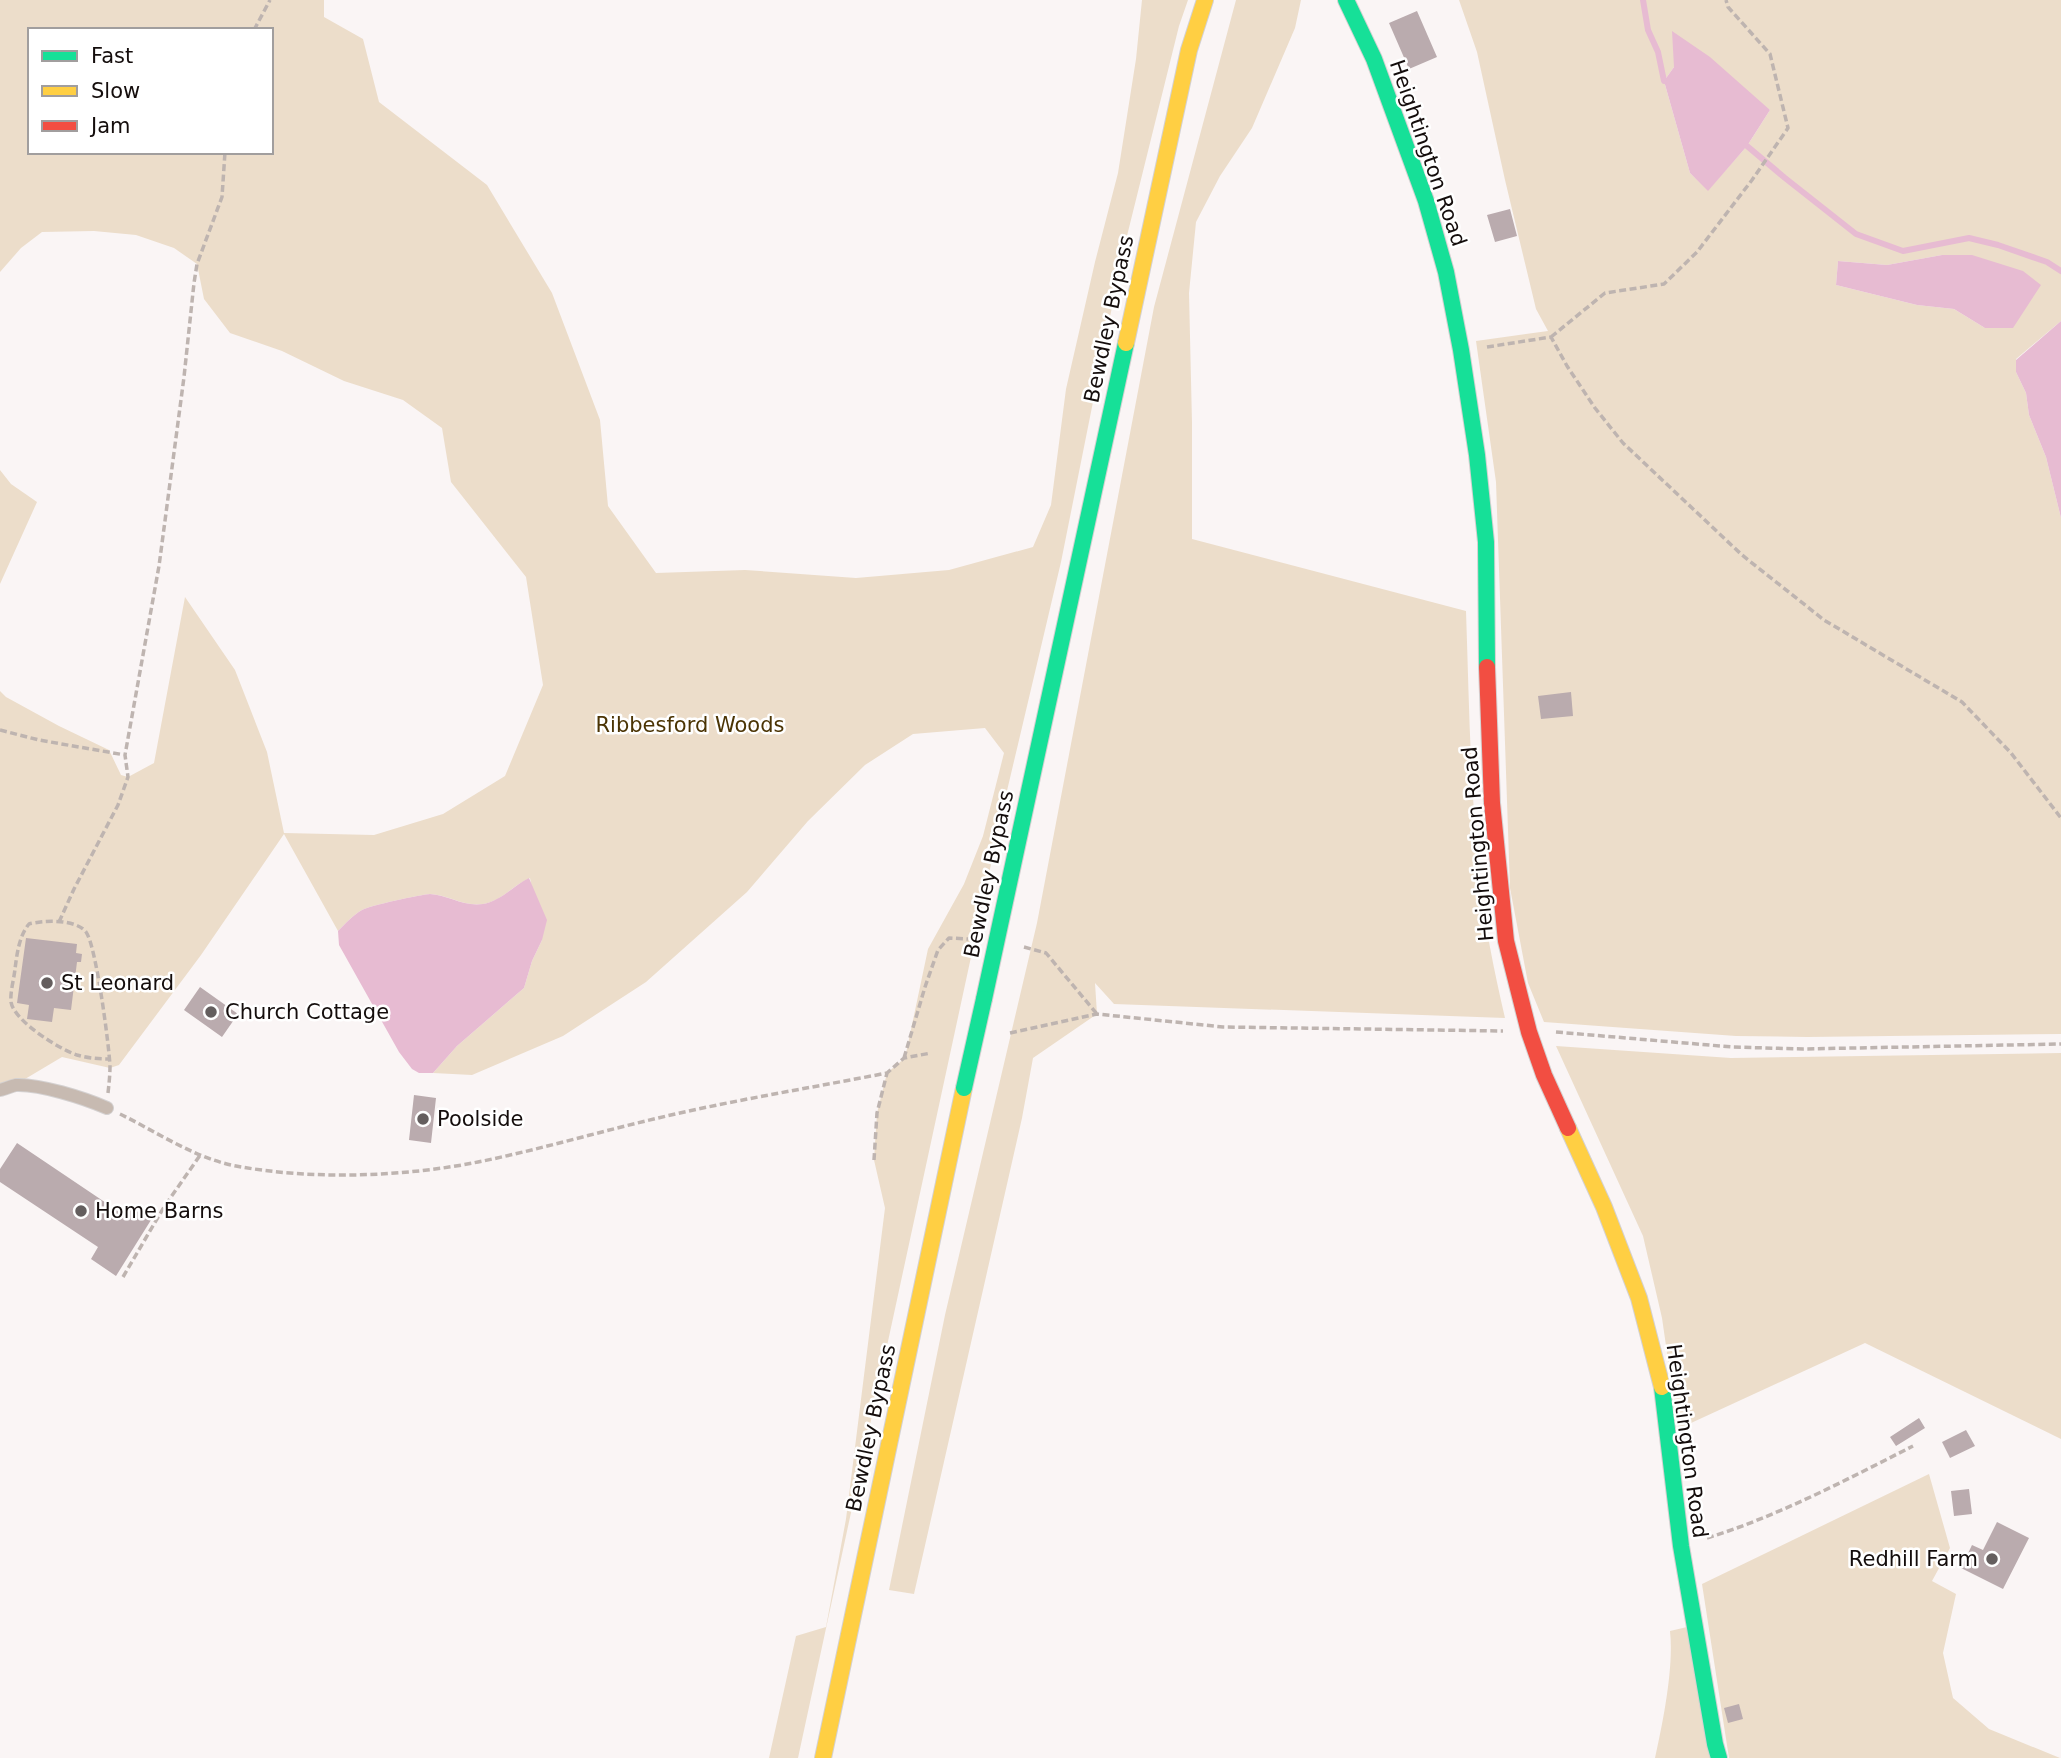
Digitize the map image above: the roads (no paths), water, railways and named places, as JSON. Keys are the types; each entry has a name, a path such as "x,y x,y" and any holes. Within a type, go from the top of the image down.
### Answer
{"main road":[{"name":"Bewdley Bypass","path":"823,1758 964,1088 1189,50 1205,0"},
{"name":"Heightington Road","path":"1346,0 1374,59 1426,201 1446,272 1477,455 1486,542 1492,803 1501,904 1512,970 1544,1075 1604,1207 1649,1331 1663,1390 1681,1546 1719,1758"}],"lane":[{"path":"0,1090 15,1085 42,1089 88,1100 107,1108"}],"waterway":[{"path":"1643,0 1648,30 1658,52 1664,81"},
{"path":"1747,146 1856,234 1903,251 1969,238 2047,262 2061,271"}],"place":[{"name":"St Leonard","path":"47,983"},
{"name":"Church Cottage","path":"211,1012"},
{"name":"Poolside","path":"423,1119"},
{"name":"Home Barns","path":"81,1211"},
{"name":"Redhill Farm","path":"1992,1559"}],"park label":[{"name":"Ribbesford Woods","path":"690,725"}]}
